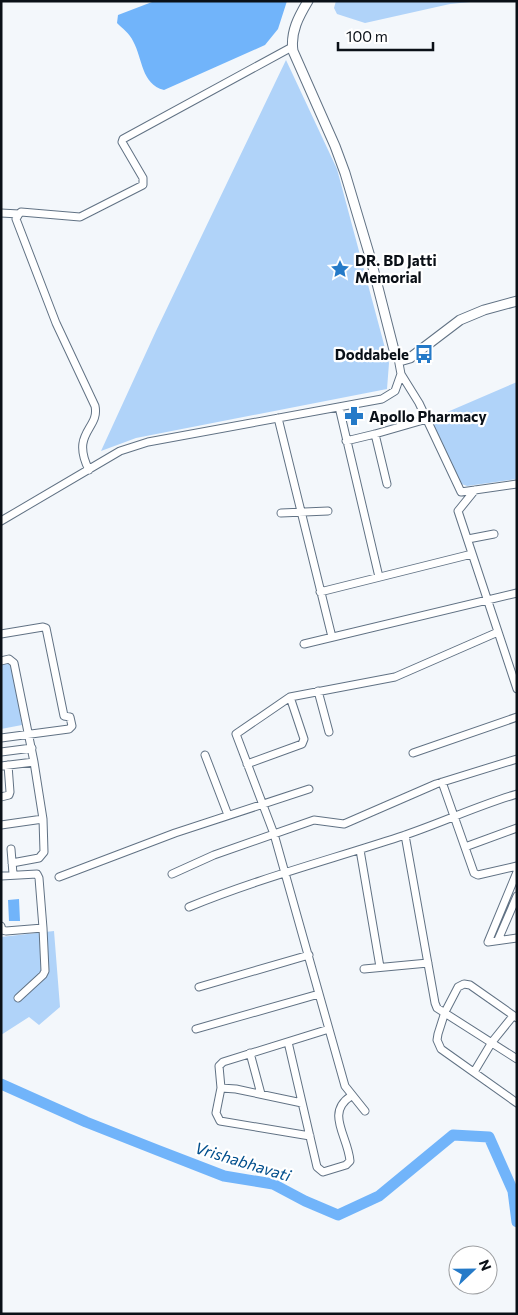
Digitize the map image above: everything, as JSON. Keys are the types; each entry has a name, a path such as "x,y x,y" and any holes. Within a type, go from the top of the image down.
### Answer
{"street":[{"path":"308,1 294,29 292,47 340,159 371,260 401,374 419,403 461,492 517,484"},
{"path":"1,213 19,214 21,212 80,217 143,185 143,178 122,142 123,139 292,47"},
{"path":"19,214 16,219 56,323 95,406 96,413 84,437 82,448 84,460 89,470"},
{"path":"398,358 403,360 413,357 447,328 460,320 477,312 517,302"},
{"path":"1,521 120,451 148,442 382,399 396,391 401,374"},
{"path":"339,407 379,577"},
{"path":"278,418 332,637"},
{"path":"346,441 427,419"},
{"path":"375,434 387,484"},
{"path":"475,490 458,511 515,677 517,689"},
{"path":"281,513 328,511"},
{"path":"468,539 494,534"},
{"path":"320,592 472,554"},
{"path":"304,644 517,593"},
{"path":"1,634 46,628 64,716 70,717 72,726 69,729 1,738"},
{"path":"365,1111 351,1096 345,1086 274,834 236,734 290,697 395,677 498,632"},
{"path":"1,661 9,659 14,663 32,748 43,819 44,852 39,858 12,863"},
{"path":"318,691 329,732"},
{"path":"247,764 302,744 304,739 290,697"},
{"path":"412,753 517,717"},
{"path":"1,752 32,748"},
{"path":"205,756 228,815"},
{"path":"172,874 214,855 314,820 344,824 442,782 517,758"},
{"path":"1,797 9,795 10,792 5,766 34,762"},
{"path":"442,782 476,874 517,866"},
{"path":"59,877 150,842 309,789"},
{"path":"189,907 284,872 406,835 455,815 517,794"},
{"path":"1,825 43,819"},
{"path":"465,846 517,828"},
{"path":"406,835 435,1003 438,1008 517,1059"},
{"path":"11,849 13,874"},
{"path":"360,850 380,967"},
{"path":"517,872 488,942 517,938"},
{"path":"1,876 37,874 39,878 45,971 18,998"},
{"path":"498,940 517,896"},
{"path":"1,926 2,930 6,931 43,928"},
{"path":"199,987 309,955"},
{"path":"364,970 428,963"},
{"path":"474,1072 492,1042 515,1017 470,985 464,984 458,987 445,1012 438,1034 439,1047 517,1103"},
{"path":"196,1029 319,994"},
{"path":"310,1136 220,1121 216,1113 222,1088 220,1064 329,1029"},
{"path":"288,1042 319,1170 323,1172 349,1163 350,1158 338,1115 343,1101 351,1096"},
{"path":"250,1053 262,1094"},
{"path":"222,1088 302,1103"}],"shaded area":[{"path":"336,1 480,1 450,4 365,23 337,14 334,8"},
{"path":"286,60 337,169 389,363 387,389 136,438 101,451 156,331"},
{"path":"517,382 517,479 467,486 459,483 431,419"},
{"path":"12,663 22,725 1,729 1,664"},
{"path":"54,931 60,1007 39,1025 29,1017 1,1035 1,937"}],"water":[{"path":"287,1 278,29 265,45 164,90 156,87 147,77 132,38 117,23 118,15 152,2"},
{"path":"19,899 20,921 9,921 8,900"}],"waterway":[{"name":"Vrishabhavati","path":"1,1084 86,1122 224,1176 273,1184 305,1201 338,1215 379,1196 453,1135 489,1137 513,1191 517,1222"}],"place":[{"name":"DR. BD Jatti Memorial","path":"340,269"},
{"name":"Doddabele","path":"424,354"},
{"name":"Apollo Pharmacy","path":"354,416"}]}
